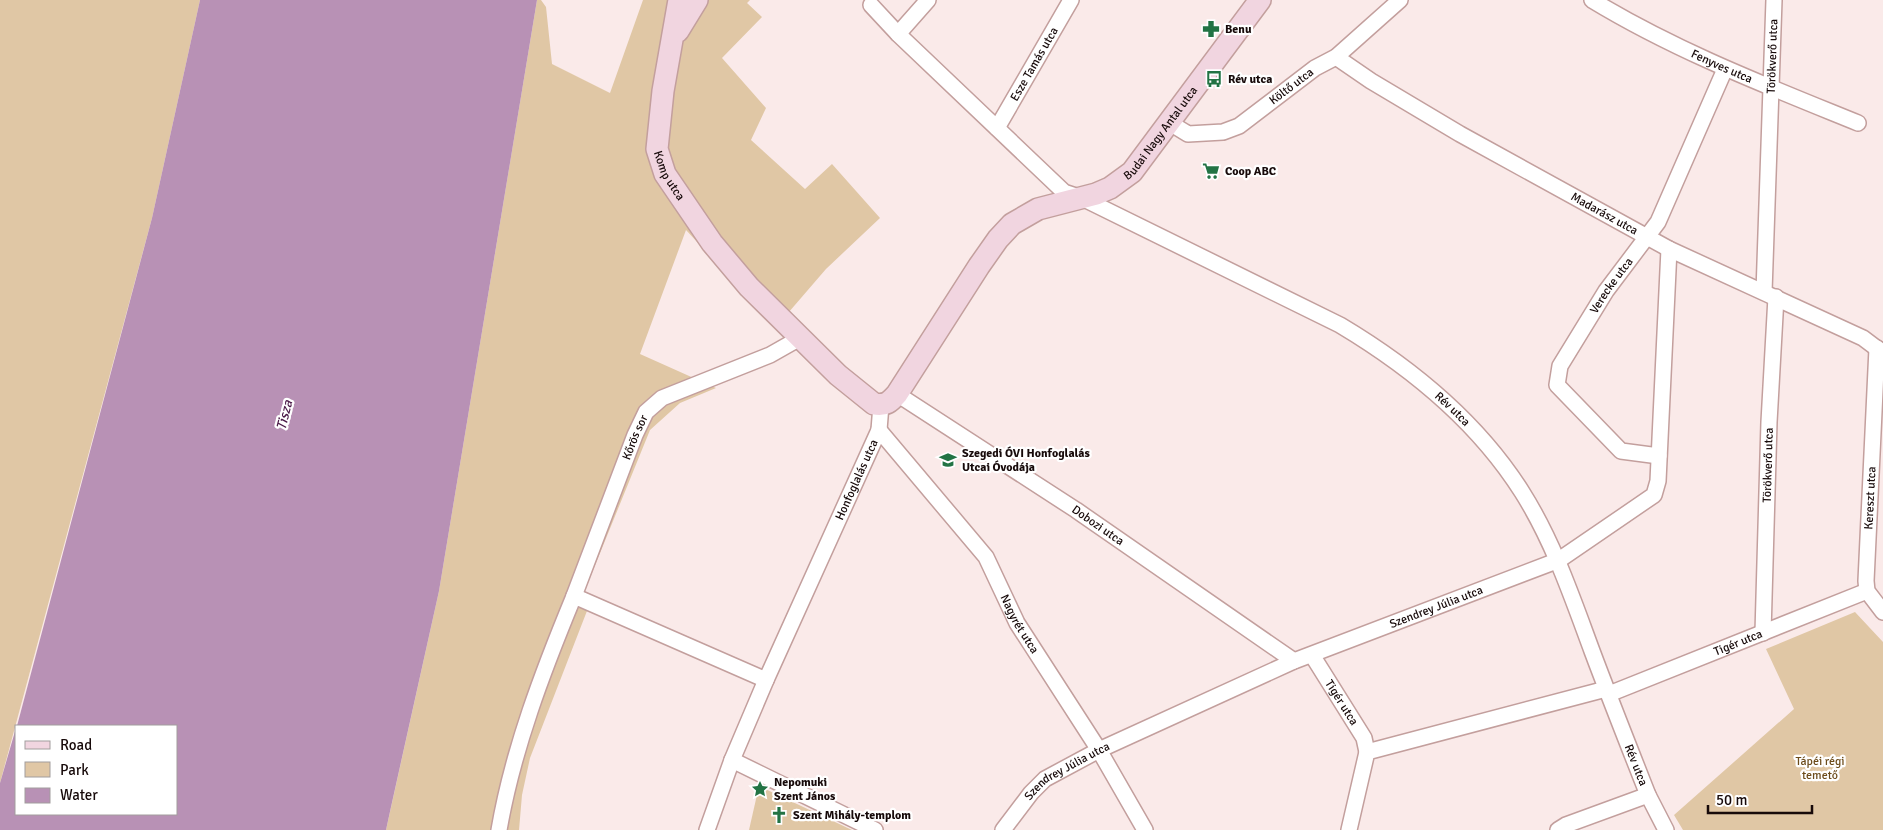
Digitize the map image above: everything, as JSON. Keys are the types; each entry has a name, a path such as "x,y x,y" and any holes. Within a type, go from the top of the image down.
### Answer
{"main road":[{"name":"Komp utca","path":"679,0 670,44 657,149 660,162 665,174 712,243 749,287 800,338"},
{"name":"Komp utca","path":"670,44 697,0"},
{"name":"Budai Nagy Antal utca","path":"1082,198 1110,188 1132,172 1260,0"},
{"name":"Honfoglalás utca","path":"889,400 998,239 1012,224 1053,203 1082,198"},
{"path":"800,338 858,392 874,404 889,400"}],"street":[{"path":"898,34 928,0"},
{"name":"Esze Tamás utca","path":"997,128 1071,0"},
{"name":"Költő utca","path":"1170,123 1188,134 1223,132 1239,126 1314,68 1336,57 1400,0"},
{"name":"Fenyves utca","path":"1592,0 1637,27 1725,69 1858,123"},
{"name":"Törökverő utca","path":"1764,633 1770,295 1770,87 1774,0"},
{"name":"Rév utca","path":"872,5 898,34 1064,192 1082,198 1340,325 1380,349 1412,372 1471,426 1499,460 1522,493 1559,560 1607,692 1648,795 1666,830"},
{"name":"Madarász utca","path":"1336,57 1371,81 1460,134 1646,237 1864,338 1880,350"},
{"name":"Verecke utca","path":"1659,456 1621,450 1557,384 1560,366 1606,290 1658,222 1725,69"},
{"name":"Szendrey Júlia utca","path":"1004,830 1031,793 1045,779 1099,750 1294,661 1559,560 1654,495 1658,481 1669,249"},
{"name":"Kőrös sor","path":"499,830 514,764 544,670 635,435 646,412 670,393 770,355 800,338"},
{"name":"Kereszt utca","path":"1867,591 1880,350"},
{"name":"Honfoglalás utca","path":"707,830 732,760 766,680 880,430 889,400"},
{"name":"Dobozi utca","path":"889,400 1076,510 1294,661"},
{"name":"Nagyrét utca","path":"880,430 978,545 993,568 1017,623 1099,750 1145,830"},
{"path":"1867,591 1883,612"},
{"name":"Tigér utca","path":"1312,655 1364,738 1367,752 1607,692 1764,633 1867,591"},
{"path":"574,596 766,680"},
{"path":"1349,830 1367,752"},
{"path":"732,760 875,830"},
{"path":"1558,830 1566,825 1648,795"}],"green space":[{"path":"0,0 200,0 152,218 0,783"},
{"path":"537,0 541,0 546,7 552,64 610,93 643,0 750,0 747,3 762,17 722,58 766,108 751,140 805,189 832,164 880,218 826,269 776,327 686,230 640,354 716,388 680,403 650,430 583,595 592,598 530,758 522,795 519,830 386,830 439,591"},
{"name":"Tápéi régi temető","path":"1855,612 1883,642 1883,830 1683,830 1674,815 1794,709 1766,649"},
{"path":"759,786 852,830 749,830"}],"water":[{"name":"Tisza","path":"200,0 537,0 439,591 386,830 0,830 0,783 15,731 15,815 178,815 178,725 17,725 152,218"}],"place":[{"name":"Benu","path":"1211,29"},
{"name":"Rév utca","path":"1214,79"},
{"name":"Coop ABC","path":"1211,171"},
{"name":"Szegedi ÓVI Honfoglalás Utcai Óvodája","path":"948,460"},
{"name":"Nepomuki Szent János","path":"760,789"},
{"name":"Szent Mihály-templom","path":"779,815"}]}
